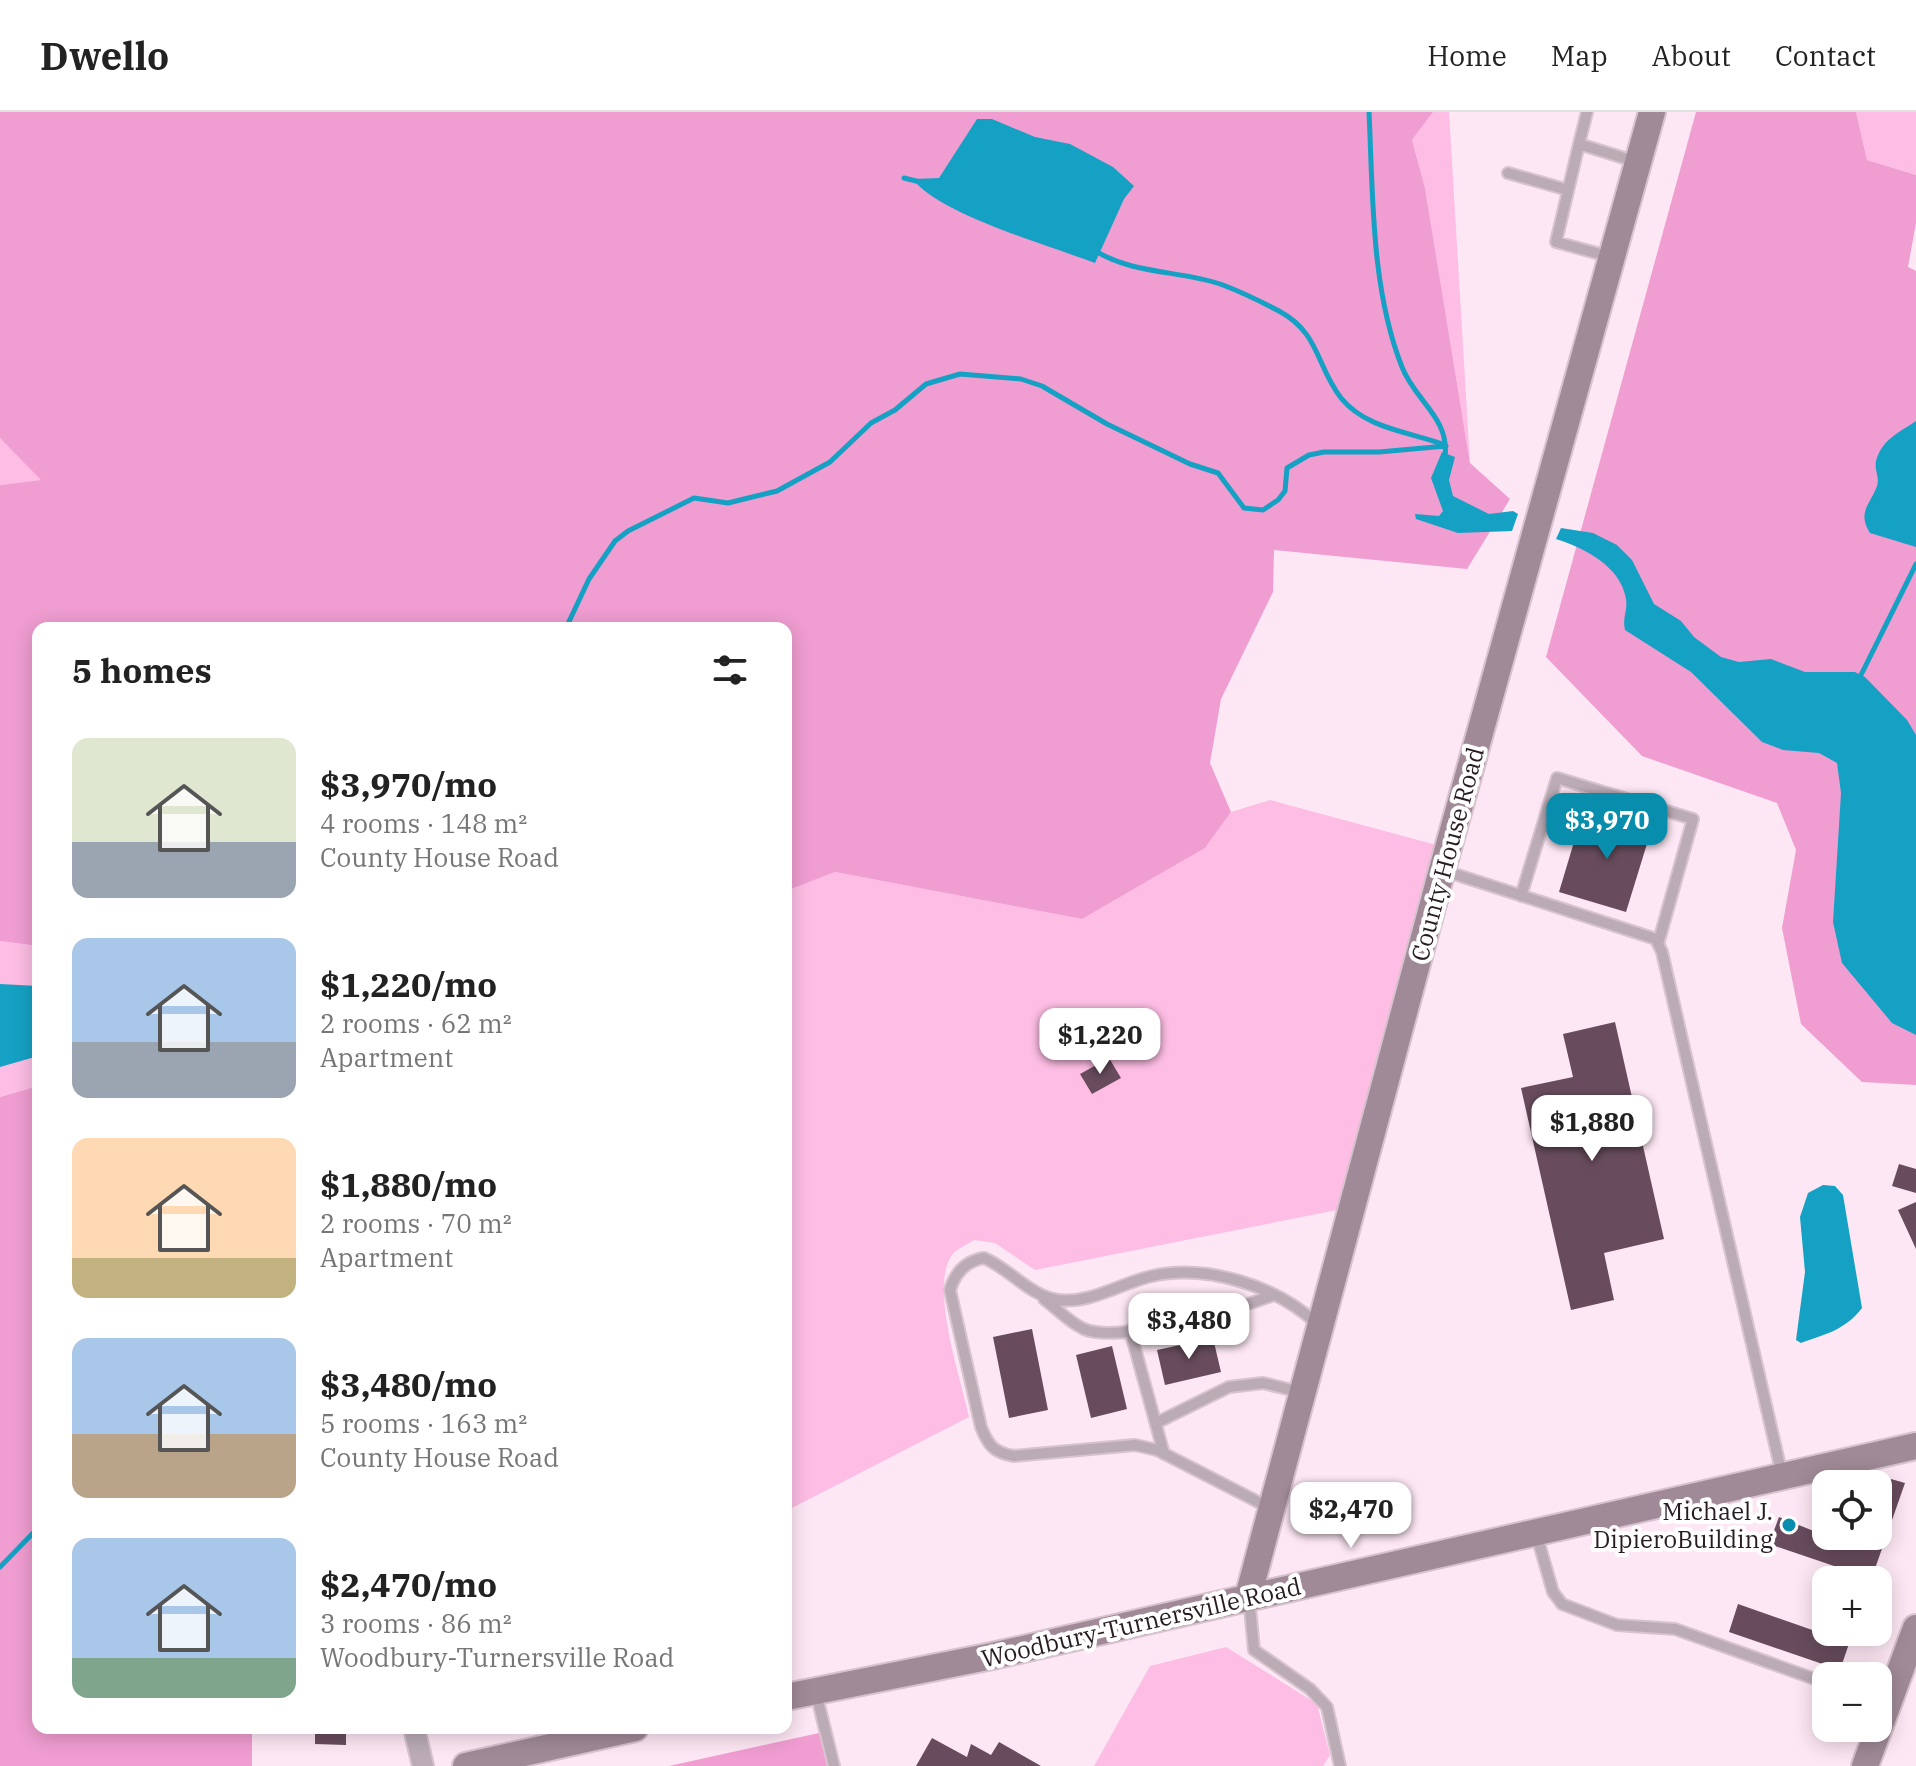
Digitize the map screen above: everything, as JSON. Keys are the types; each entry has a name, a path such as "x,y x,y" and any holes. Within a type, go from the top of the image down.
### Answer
{"street":[{"name":"County House Road","path":"1248,1597 1442,870 1652,112"},
{"name":"Woodbury-Turnersville Road","path":"792,1696 1916,1446"},
{"path":"1892,1685 1914,1640"},
{"path":"415,1734 423,1766"},
{"path":"466,1766 610,1734"},
{"path":"1865,1766 1872,1742"}],"lane":[{"path":"1587,112 1556,242 1611,257"},
{"path":"1579,144 1638,162"},
{"path":"1508,173 1568,190"},
{"path":"1521,896 1557,778 1693,819 1658,944"},
{"path":"1442,870 1656,939 1782,1477"},
{"path":"1271,1296 1233,1311 1106,1333 1083,1329 1032,1289 984,1258 968,1263 959,1271 950,1290 981,1427 992,1448 1000,1454 1014,1456 1117,1444 1164,1454 1272,1509"},
{"path":"1032,1289 1056,1299 1081,1301 1153,1276 1209,1273 1297,1305 1320,1326"},
{"path":"1130,1330 1164,1454"},
{"path":"1156,1423 1229,1387 1263,1383 1302,1392"},
{"path":"1535,1530 1553,1592 1562,1604 1617,1625 1675,1629 1812,1678"},
{"path":"1248,1597 1254,1650 1310,1689 1327,1707 1340,1766"},
{"path":"816,1693 834,1766"}],"shaded area":[{"path":"0,112 1433,112 1412,140 1425,188 1470,463 1510,499 1467,569 1274,550 1273,592 1221,699 1210,763 1231,812 1205,848 1082,919 835,872 792,889 792,622 32,622 32,945 0,941 0,485 41,480 0,438"},
{"path":"1433,112 1449,112 1470,463 1425,188 1412,140"},
{"path":"1696,112 1856,112 1867,160 1916,175 1916,223 1908,267 1916,271 1916,1085 1862,1082 1801,1024 1782,928 1796,850 1777,803 1642,756 1546,657"},
{"path":"1856,112 1916,112 1916,175 1867,160"},
{"path":"0,438 42,480 0,485"},
{"path":"1270,800 1440,846 1342,1209 1035,1270 995,1243 974,1240 950,1258 944,1292 949,1336 969,1417 792,1508 792,889 835,872 1082,919 1205,848 1231,812"},
{"path":"0,941 32,945 32,1088 0,1097"},
{"path":"32,1088 32,1734 252,1734 252,1766 0,1766 0,1097"},
{"path":"1226,1647 1317,1704 1330,1755 1323,1766 1094,1766 1150,1666"},
{"path":"819,1733 827,1766 669,1766"}],"water":[{"path":"977,119 992,119 1035,137 1070,144 1113,167 1134,186 1124,199 1095,263 970,216 926,192 913,179 939,178"},
{"path":"1916,421 1916,547 1870,533 1865,514 1878,483 1876,464 1879,453 1892,437"},
{"path":"1442,452 1455,457 1449,480 1453,496 1489,514 1513,511 1518,514 1512,531 1458,533 1416,519 1415,514 1439,516 1443,511 1431,478"},
{"path":"1561,528 1593,533 1617,545 1632,560 1654,604 1681,621 1694,637 1721,657 1739,662 1771,659 1805,672 1855,672 1865,677 1907,720 1916,735 1916,1035 1892,1023 1842,963 1833,922 1841,793 1837,763 1819,753 1783,750 1762,742 1691,672 1625,630 1626,599 1617,577 1589,553 1556,539"},
{"path":"0,984 32,986 32,1058 0,1067"},
{"path":"1823,1185 1835,1186 1843,1195 1862,1308 1842,1326 1801,1343 1796,1340 1805,1272 1800,1217 1808,1193"}],"building":[{"path":"1615,810 1654,821 1626,912 1559,892 1580,822 1609,831"},
{"path":"1615,1022 1664,1239 1604,1253 1614,1300 1571,1310 1521,1088 1573,1077 1563,1034"},
{"path":"1109,1058 1121,1078 1092,1094 1080,1074"},
{"path":"1899,1164 1916,1169 1916,1193 1892,1186"},
{"path":"1916,1202 1916,1249 1898,1210"},
{"path":"1032,1329 1048,1410 1009,1418 993,1337"},
{"path":"1213,1338 1221,1372 1165,1385 1157,1350"},
{"path":"1112,1346 1127,1409 1091,1418 1076,1355"},
{"path":"1892,1479 1905,1483 1892,1520"},
{"path":"1779,1517 1812,1530 1812,1550 1882,1550 1876,1566 1834,1566 1769,1544"},
{"name":"Michael J. DipieroBuilding","path":"1738,1604 1812,1630 1812,1646 1848,1646 1843,1662 1817,1662 1729,1632"},
{"path":"315,1734 346,1734 346,1745 315,1744"},
{"path":"932,1738 967,1757 971,1744 991,1755 999,1742 1041,1766 916,1766"}],"waterway":[{"path":"1369,112 1375,241 1384,306 1402,367 1442,431 1445,457"},
{"path":"904,178 920,182"},
{"path":"1094,250 1125,264 1223,285 1279,311 1302,329 1333,386 1351,408 1376,423 1445,445"},
{"path":"569,622 589,579 615,541 628,531 694,498 728,503 777,491 830,462 871,423 895,410 926,384 960,374 1021,379 1042,386 1107,424 1190,464 1218,473 1244,508 1263,510 1278,500 1285,491 1287,468 1309,455 1446,446"},
{"path":"1858,681 1916,564"},
{"path":"0,1567 32,1534"}],"place":[{"name":"Michael J. DipieroBuilding","path":"1789,1525"}]}
